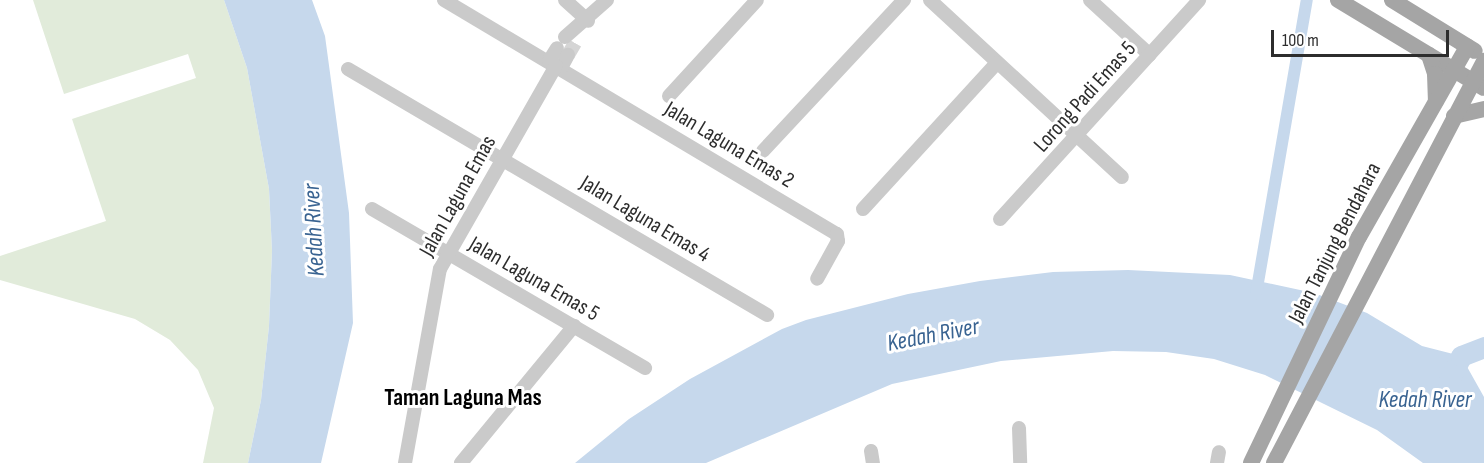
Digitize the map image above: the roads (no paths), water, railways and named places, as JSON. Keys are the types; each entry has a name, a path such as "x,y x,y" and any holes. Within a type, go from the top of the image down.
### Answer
{"main road":[{"path":"1338,0 1479,85"},
{"path":"1392,0 1484,56"},
{"name":"Jalan Tanjung Bendahara","path":"1251,463 1359,237 1467,47"},
{"path":"1429,55 1435,74 1436,105"},
{"name":"Jalan Tanjung Bendahara","path":"1274,463 1454,116 1479,85 1484,61"},
{"path":"1454,116 1484,109"}],"street":[{"path":"444,0 555,65"},
{"path":"565,0 588,21"},
{"name":"Jalan Laguna Emas","path":"405,463 438,276 448,254 555,65 567,46 607,0"},
{"path":"669,96 757,0"},
{"path":"764,151 904,0"},
{"path":"930,0 1077,138 1122,177"},
{"path":"1090,0 1150,55"},
{"name":"Lorong Padi Emas 5","path":"1000,219 1077,138 1198,0"},
{"path":"862,209 997,63"},
{"name":"Jalan Laguna Emas 2","path":"555,65 837,234 838,241 817,279"},
{"name":"Jalan Laguna Emas 4","path":"348,69 767,315"},
{"name":"Jalan Laguna Emas 5","path":"372,209 645,368"},
{"path":"461,463 574,326"},
{"path":"1019,428 1020,463"}],"water":[{"name":"Kedah River","path":"224,0 312,0 325,36 349,213 353,323 321,463 248,463 261,400 269,326 272,251 269,189 247,68"},
{"name":"Kedah River","path":"1128,270 1230,275 1314,293 1367,313 1422,346 1461,356 1484,397 1484,463 1423,463 1377,430 1265,375 1214,359 1166,352 1113,351 1001,361 892,384 706,463 575,463 629,419 690,379 782,329 806,320 908,294 980,281 1053,272"}],"waterway":[{"path":"1256,294 1307,0"},
{"path":"1448,382 1461,356 1484,347"}],"tunnel":[{"path":"568,55 575,43"}],"district":[{"name":"Taman Laguna Mas","path":"463,398"}]}
